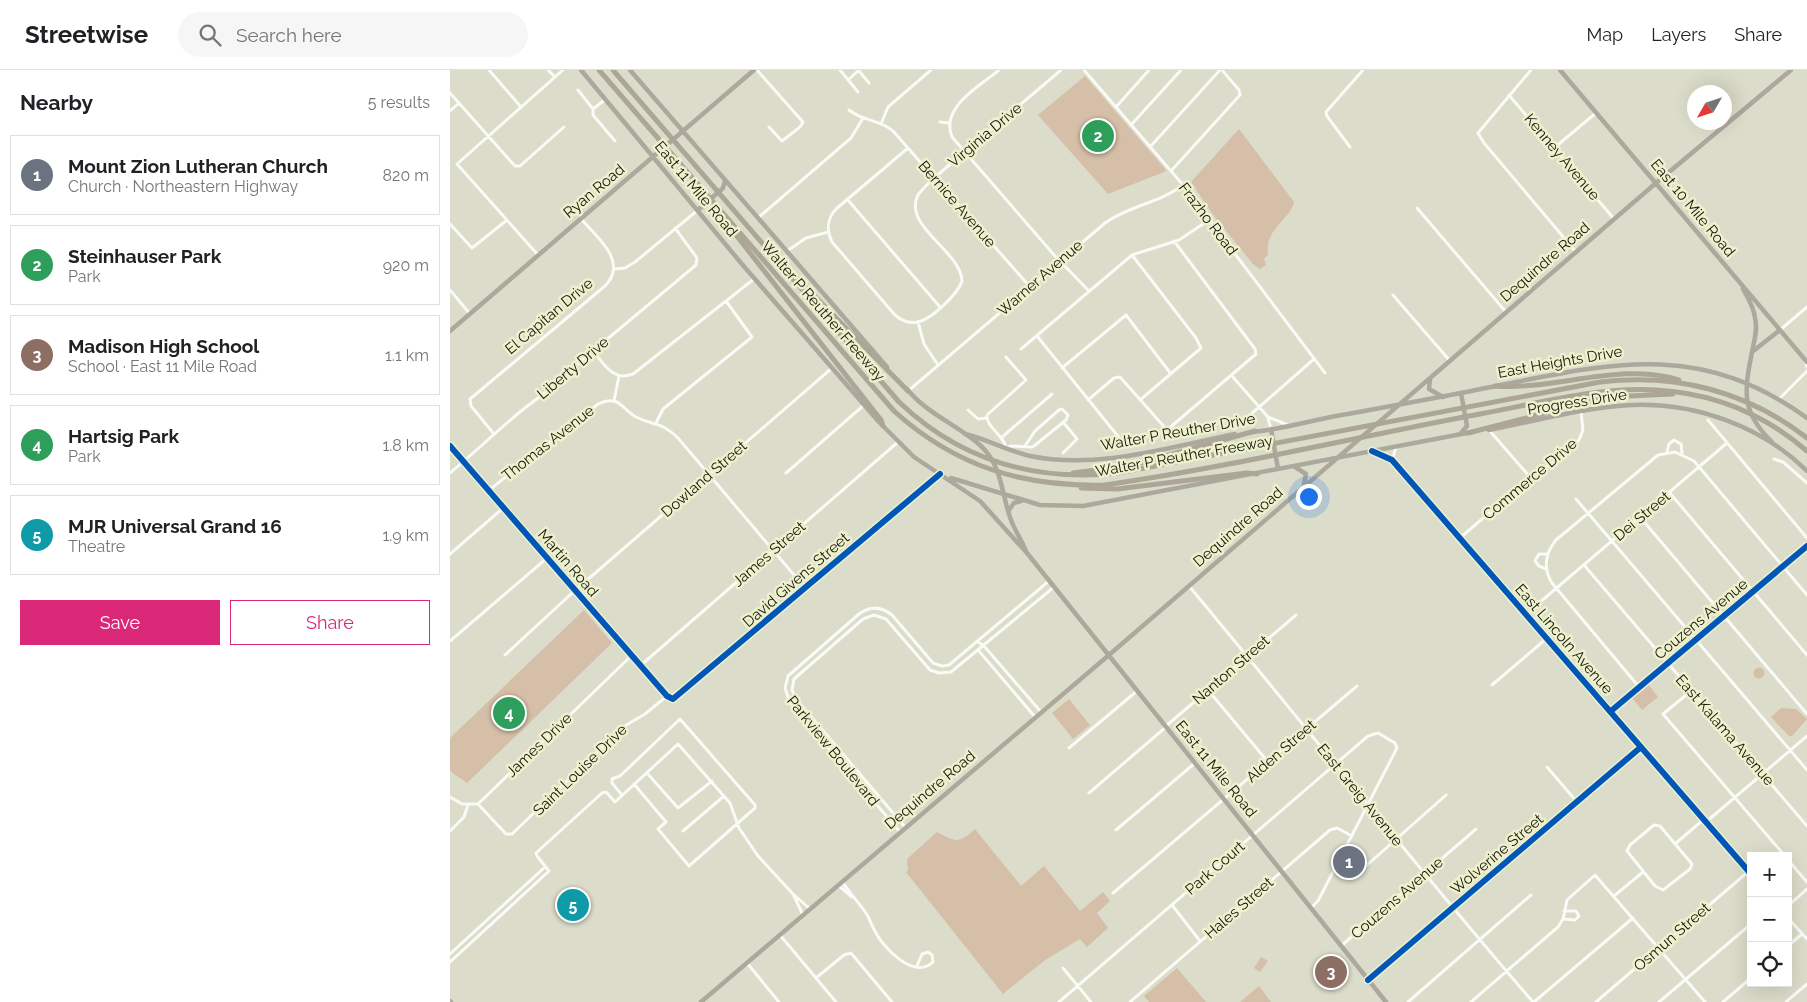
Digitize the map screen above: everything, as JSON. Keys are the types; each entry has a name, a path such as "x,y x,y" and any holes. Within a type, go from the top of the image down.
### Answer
{"highway":[{"name":"Walter P Reuther Freeway","path":"599,70 885,402 920,433 948,451 987,469 1024,480 1073,486 1125,482 1599,392 1640,389 1682,392 1705,397 1743,410 1770,424 1807,451"},
{"name":"Walter P Reuther Freeway","path":"613,70 884,386 922,423 949,441 990,461 1024,470 1055,475 1096,475 1124,472 1600,382 1654,380 1694,385 1750,403 1778,417 1807,438"},
{"path":"714,205 884,426"},
{"path":"749,229 895,380 908,391"},
{"path":"1495,386 1636,375 1672,377 1694,385"},
{"path":"1468,433 1607,397 1682,392"},
{"path":"1055,475 1129,466 1255,432"},
{"path":"1073,486 1088,489 1118,489 1246,473 1257,474"}],"main road":[{"name":"East 11 Mile Road","path":"581,70 755,278 898,442 914,457 980,501 1027,553 1386,1002"},
{"name":"East 11 Mile Road","path":"630,70 908,391 933,413 965,434 986,451 996,466 1003,484 1009,510 1027,553"},
{"name":"Ryan Road","path":"450,331 677,135 756,70"},
{"name":"East 10 Mile Road","path":"1560,70 1806,361"},
{"name":"Dequindre Road","path":"701,1002 1656,183 1791,70"},
{"path":"698,210 723,188 724,179"},
{"path":"1739,282 1751,303 1755,318 1756,334 1746,384 1749,411 1756,425 1774,444"},
{"path":"1752,353 1780,330"},
{"name":"East Heights Drive","path":"1397,405 1582,368 1633,363 1684,366 1713,373 1746,384 1778,400 1807,418"},
{"path":"1430,377 1429,389 1444,397"},
{"path":"1458,435 1465,430 1467,424 1461,393"},
{"name":"Walter P Reuther Drive","path":"965,434 1006,449 1044,458 1094,460 1397,405"},
{"name":"Progress Drive","path":"1336,458 1581,412 1632,405 1680,408 1732,423 1774,444 1807,471"},
{"path":"1271,428 1278,469"},
{"path":"940,474 1022,501 1054,507 1083,506 1336,458"},
{"path":"1292,466 1306,474 1307,480 1302,487"},
{"path":"994,492 1003,484"},
{"path":"1009,510 1014,503 1022,501"}],"street":[{"path":"489,70 521,106"},
{"path":"548,70 554,77"},
{"path":"538,256 457,164 487,135 563,70"},
{"path":"756,70 803,122 800,127 782,141 769,127"},
{"path":"840,70 858,92"},
{"path":"848,80 859,70 869,83"},
{"path":"849,110 863,118 881,124 888,107 931,70"},
{"path":"1000,70 955,108 949,123 952,137 1060,261 1089,291"},
{"name":"Virginia Drive","path":"940,307 955,295 962,281 958,266 917,216 915,205 919,194 934,178 1061,70"},
{"name":"Frazho Road","path":"1084,70 1183,185 1325,373"},
{"path":"1116,107 1150,70"},
{"path":"1131,125 1181,70"},
{"path":"1150,147 1221,70 1239,90 1240,95 1171,171"},
{"path":"1350,147 1331,123 1326,112 1363,70"},
{"path":"1531,70 1478,132 1484,144 1576,252"},
{"path":"578,90 593,109 593,115 615,142"},
{"path":"450,92 512,164 518,166 564,127"},
{"name":"Kenney Avenue","path":"1509,95 1614,219"},
{"path":"593,109 606,99"},
{"path":"450,112 459,103"},
{"path":"1554,148 1596,113"},
{"path":"758,218 851,138 863,118"},
{"path":"940,122 949,123"},
{"name":"Bernice Avenue","path":"881,124 890,128 1030,287"},
{"path":"847,199 940,307 926,319 918,322 905,321 895,315 832,242 828,232 830,217 847,199 908,148"},
{"name":"Warner Avenue","path":"908,391 1118,214 1158,201 1183,185"},
{"path":"1417,208 1506,312"},
{"path":"581,218 610,251 614,269 628,267 698,210"},
{"path":"450,224 472,248 478,246 508,220"},
{"path":"1022,349 1132,254 1174,241 1193,232 1209,220"},
{"name":"Liberty Drive","path":"450,473 537,398 552,389 563,376 697,263 697,258 675,228"},
{"path":"786,251 806,238 828,232"},
{"path":"1088,400 1114,378 1120,376 1166,430 1172,427 1256,354 1255,349 1174,241"},
{"path":"1132,254 1196,338 1200,348 1140,400"},
{"name":"El Capitan Drive","path":"494,434 471,406 470,399 605,286 612,278 614,269"},
{"path":"593,350 608,370 619,376 635,373 755,278"},
{"path":"450,290 470,314"},
{"path":"1393,295 1450,361"},
{"path":"656,423 662,411 752,337 726,301"},
{"path":"1780,330 1807,307"},
{"path":"1062,368 1126,315 1171,374"},
{"path":"918,322 924,344 938,365"},
{"path":"1037,336 1125,445"},
{"path":"986,418 989,411 1026,380 1006,356"},
{"path":"1234,429 1314,359"},
{"path":"1806,361 1807,367"},
{"name":"Dowland Street","path":"506,655 575,591 832,368"},
{"path":"1778,400 1807,371"},
{"name":"Thomas Avenue","path":"488,491 596,405 605,401 614,401 619,376"},
{"path":"1232,376 1268,417 1288,426"},
{"path":"1001,438 1052,394"},
{"path":"614,401 622,404 637,417 664,426 678,438 805,588"},
{"path":"786,473 864,405"},
{"path":"968,410 978,419 986,418"},
{"path":"986,418 1006,444 1006,449 1010,446 1025,446 1034,446 1063,422 1068,415 1064,410 1059,410 1035,431 1025,446"},
{"name":"Commerce Drive","path":"1460,538 1530,477 1555,461 1580,438 1583,430 1581,412"},
{"path":"1268,417 1271,428"},
{"path":"1708,420 1807,538"},
{"path":"1063,422 1077,439 1063,452"},
{"path":"1489,430 1530,477"},
{"path":"1667,452 1669,444 1676,440 1681,444 1682,453"},
{"name":"James Street","path":"640,666 898,442"},
{"name":"Dei Street","path":"1526,614 1727,443"},
{"name":"Martin Road","path":"450,446 667,696"},
{"path":"1392,460 1396,447"},
{"name":"East Lincoln Avenue","path":"1372,451 1392,460 1747,870"},
{"path":"1639,687 1556,588 1546,569 1547,554 1556,540 1652,458 1667,452 1682,453 1691,458 1807,595"},
{"path":"1774,459 1784,462 1807,483"},
{"name":"David Givens Street","path":"667,696 673,699 686,691 940,474"},
{"path":"1669,492 1807,655"},
{"path":"1576,499 1807,770"},
{"path":"450,554 503,508"},
{"path":"1640,517 1807,714"},
{"name":"Couzens Avenue","path":"1611,711 1807,546"},
{"path":"1546,569 1539,566 1535,561 1539,554 1547,554"},
{"path":"450,642 547,558"},
{"name":"East Kalama Avenue","path":"1584,565 1807,826"},
{"path":"960,666 957,660 1049,581"},
{"name":"East Greig Avenue","path":"1188,586 1307,728 1424,875 1534,1002"},
{"name":"Parkview Boulevard","path":"906,828 793,694 792,683 800,673 857,624 866,617 876,615 883,617 928,668 939,673 949,673 969,659 1054,587"},
{"path":"1019,607 1024,612"},
{"name":"Parkview Boulevard","path":"900,832 786,696 786,682 795,668 866,609 877,608 889,613 923,652 939,666 949,665 957,660"},
{"path":"1010,615 1015,619"},
{"name":"Nanton Street","path":"1089,793 1296,615"},
{"path":"853,618 854,623 857,624"},
{"path":"893,628 899,623"},
{"path":"837,641 842,632 841,629"},
{"path":"1492,685 1547,638"},
{"path":"978,642 984,646 1041,712"},
{"path":"824,643 829,648"},
{"path":"979,650 1035,717"},
{"path":"918,656 923,652"},
{"path":"964,654 969,659"},
{"name":"James Drive","path":"478,804 631,656"},
{"path":"795,668 800,673"},
{"name":"Alden Street","path":"1113,893 1357,686"},
{"path":"1070,748 1138,690"},
{"path":"1208,690 1268,762"},
{"path":"1691,690 1663,714 1781,852"},
{"name":"Saint Louise Drive","path":"478,804 506,834 514,833 622,727 642,717 667,696"},
{"path":"622,795 612,783 612,779 620,776 680,719 755,805 754,810 738,826 689,866 658,829 666,822 634,784"},
{"name":"Park Court","path":"1059,1002 1336,764 1375,733 1397,745 1368,805"},
{"path":"820,738 825,734"},
{"path":"1675,844 1735,798 1807,736"},
{"path":"450,962 549,871 536,856 536,852 602,793 606,792 614,802 678,744 732,806 738,826 758,856 793,894 810,909"},
{"name":"Wolverine Street","path":"1368,980 1641,747"},
{"path":"1116,830 1195,763"},
{"path":"1547,767 1577,802"},
{"path":"647,772 678,808 712,781"},
{"path":"855,779 861,775"},
{"path":"1336,867 1355,874 1446,795"},
{"path":"683,831 724,796"},
{"path":"450,797 455,802 468,805 478,804"},
{"path":"450,831 464,817 468,805"},
{"path":"1311,908 1318,901 1368,805"},
{"path":"1656,824 1675,844 1692,864 1683,875 1663,890 1658,889 1627,851 1628,846 1656,824"},
{"name":"Hales Street","path":"1130,1002 1332,829 1337,828 1352,836"},
{"name":"Couzens Avenue","path":"1341,946 1476,829"},
{"path":"1792,865 1807,882"},
{"path":"450,954 545,867"},
{"path":"1614,896 1643,872"},
{"name":"Osmun Street","path":"1596,1002 1747,875"},
{"path":"1471,1002 1558,927 1563,919 1568,898 1594,876 1598,877 1705,1002"},
{"path":"840,884 855,899 886,945 905,964 917,966 929,965 933,960 932,955 928,952 922,954 917,966"},
{"path":"1792,902 1807,889"},
{"path":"517,893 521,897"},
{"path":"793,894 803,915"},
{"path":"1408,1002 1530,895"},
{"path":"1172,905 1200,941"},
{"path":"497,911 501,915"},
{"path":"1563,919 1575,920 1579,917 1577,912 1564,911"},
{"path":"1534,1002 1633,918"},
{"path":"1792,923 1807,940"},
{"path":"1660,1002 1747,927"},
{"path":"1792,943 1802,934"},
{"path":"780,935 836,1002"},
{"path":"467,938 471,942"},
{"path":"457,948 461,952"},
{"path":"816,978 844,955 851,953 892,1002"},
{"path":"747,963 779,1002"},
{"path":"1063,968 1091,1002"},
{"path":"1723,1002 1747,981"},
{"path":"1786,1002 1807,984"}],"shaded area":[{"path":"1085,76 1166,170 1164,172 1108,194 1038,115"},
{"path":"1239,129 1294,202 1288,214 1273,232 1268,246 1268,255 1264,259 1266,265 1260,269 1253,264 1214,216 1191,182"},
{"path":"584,610 612,643 467,783 450,771 450,738"},
{"path":"1759,667 1765,673 1759,679 1753,673"},
{"path":"1648,684 1658,697 1642,710 1632,698"},
{"path":"1069,699 1090,725 1073,739 1052,713"},
{"path":"1781,708 1796,709 1807,719 1792,736 1789,736 1771,717"},
{"path":"975,829 1021,886 1044,866 1080,911 1103,892 1110,901 1097,913 1108,928 1087,947 1080,939 1045,960 1003,994 906,872 908,870 907,859 937,832 957,840 965,837"},
{"path":"1261,957 1268,961 1260,972 1254,968"},
{"path":"1177,968 1206,1002 1149,1002 1144,996"},
{"path":"1259,986 1271,1002 1240,1002"}],"cycle path":[{"path":"450,446 667,696 673,699 940,474"},
{"path":"1372,451 1392,460 1747,869"},
{"path":"1611,711 1807,546"},
{"path":"1368,980 1641,747"}],"place":[{"name":"Steinhauser Park","path":"1098,136"},
{"name":"Hartsig Park","path":"509,713"},
{"name":"Mount Zion Lutheran Church","path":"1349,862"},
{"name":"MJR Universal Grand 16","path":"573,905"},
{"name":"Madison High School","path":"1331,972"}]}
